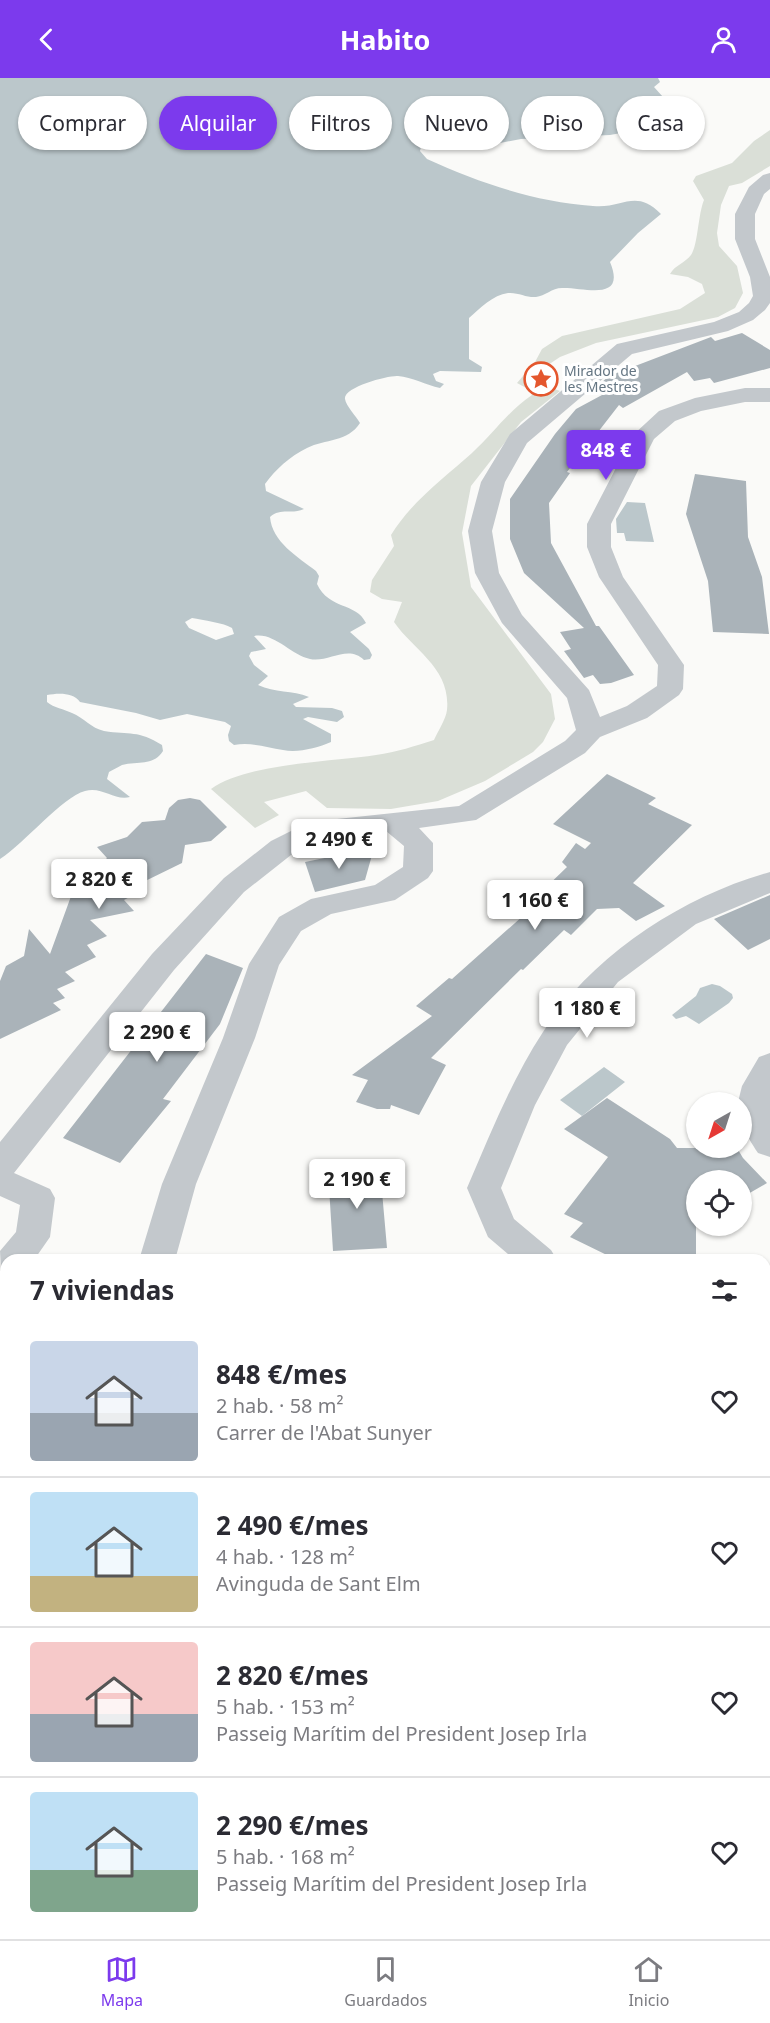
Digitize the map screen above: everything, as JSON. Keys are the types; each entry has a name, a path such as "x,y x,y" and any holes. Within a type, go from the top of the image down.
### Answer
{"street":[{"path":"590,731 580,696 511,618 487,573 480,531 492,482 518,439 625,350 721,327 746,316 758,306 763,296 760,277 745,239 745,214 756,191 770,179"},
{"path":"0,1166 163,962 234,885 281,848 319,829 466,814 575,747 590,731 638,712 670,689 671,665 611,577 599,547 599,524 644,435 667,416 695,405 745,395 770,395"},
{"path":"159,1254 179,1184 239,1038 264,964 290,924 322,906 384,892 418,872 419,843 394,823"},
{"path":"532,1254 500,1227 484,1188 519,1105 555,1038 607,974 685,917 770,882"},
{"path":"770,1065 753,1100 757,1125 770,1144"},
{"path":"0,1181 38,1198 33,1238 18,1254"}],"shaded area":[{"path":"0,78 658,78 660,82 654,87 662,96 616,96 616,134 610,135 604,135 604,96 521,96 521,139 509,141 509,96 404,96 404,150 420,150 427,159 467,176 529,196 593,206 613,205 628,201 644,202 661,214 638,233 610,262 614,275 613,283 608,288 591,290 558,288 536,297 508,293 492,299 469,318 469,359 482,367 481,372 440,371 433,374 436,381 444,384 440,388 398,376 386,377 351,390 345,399 360,423 355,429 343,437 314,445 294,455 265,484 266,491 304,509 278,512 270,517 272,526 281,541 316,571 319,576 317,584 328,598 356,612 366,623 350,632 369,649 372,655 370,659 364,660 351,654 317,660 310,659 269,637 254,636 266,649 251,652 249,656 254,665 268,676 258,685 309,697 293,704 296,707 332,708 342,711 344,717 337,722 308,717 303,719 331,734 331,742 295,751 252,744 234,745 229,741 228,735 231,726 225,722 187,714 160,720 80,702 69,695 47,695 47,702 76,715 95,728 146,737 162,745 163,751 150,761 122,765 109,772 107,779 130,797 119,797 97,790 85,791 76,795 0,859","holes":["192,618 232,628 234,634 216,640 189,628 185,622"]},
{"path":"770,130 770,166 742,183 729,186 721,205 717,233 719,246 737,266 743,293 735,308 718,317 596,343 560,357 527,379 560,391 521,422 471,486 462,533 471,587 551,694 555,719 543,742 533,752 485,781 438,801 391,809 327,808 306,791 264,802 279,815 255,828 211,789 227,780 267,769 384,754 434,740 447,710 447,695 443,683 430,661 394,622 402,602 382,599 370,592 372,580 394,546 391,535 418,501 472,453 515,408 532,395 530,390 517,383 535,362 542,349 562,336 680,309 705,293 702,284 688,277 670,274 691,255 695,244 704,200 693,181 696,176 732,163 754,141"},
{"path":"627,502 645,503 654,542 626,541 624,533 617,533 616,519"},
{"path":"712,984 732,994 733,998 729,1003 699,1024 686,1016 676,1019 672,1015 696,996 700,988"},
{"path":"604,1067 625,1082 582,1116 560,1100"}],"building":[{"path":"742,333 770,350 770,368 714,383 710,378 694,381 687,372 623,408 619,405 567,472 570,473 549,503 551,543 596,626 599,626 634,675 611,683 600,684 593,675 584,678 564,651 571,649 560,632 584,628 524,573 510,539 510,499 555,434 576,409 602,395 593,390 609,376 711,337 715,341"},
{"path":"695,474 746,481 748,537 762,577 769,634 713,632 708,581 686,514"},
{"path":"607,774 656,798 648,804 692,825 633,883 665,906 636,921 619,908 597,909 571,935 564,930 431,1058 446,1065 419,1115 391,1105 390,1109 377,1109 356,1102 368,1080 352,1075 432,1016 416,1006 449,978 452,979 543,898 538,895 567,867 562,862 576,843 585,849 591,843 553,824"},
{"path":"190,798 200,800 227,827 211,841 185,845 182,863 135,886 139,892 124,900 134,911 90,920 107,936 87,945 96,957 65,972 75,981 57,989 65,998 53,1003 61,1010 0,1039 0,981 6,966 24,956 29,929 50,954 74,888 82,885 107,858 97,847 127,837 142,822 165,820 169,808 178,800"},
{"path":"374,848 365,880 315,892 305,862"},
{"path":"770,895 770,939 748,950 714,919"},
{"path":"206,954 243,968 220,1024 163,1099 171,1101 120,1163 63,1138"},
{"path":"607,1098 670,1139 677,1148 686,1148 686,1158 743,1158 767,1183 752,1192 752,1170 686,1170 686,1236 696,1236 696,1254 605,1254 570,1237 583,1223 564,1214 608,1157 564,1129"},
{"path":"380,1169 387,1248 333,1251 328,1171"}],"place":[{"name":"Mirador de les Mestres","path":"541,379"}]}
